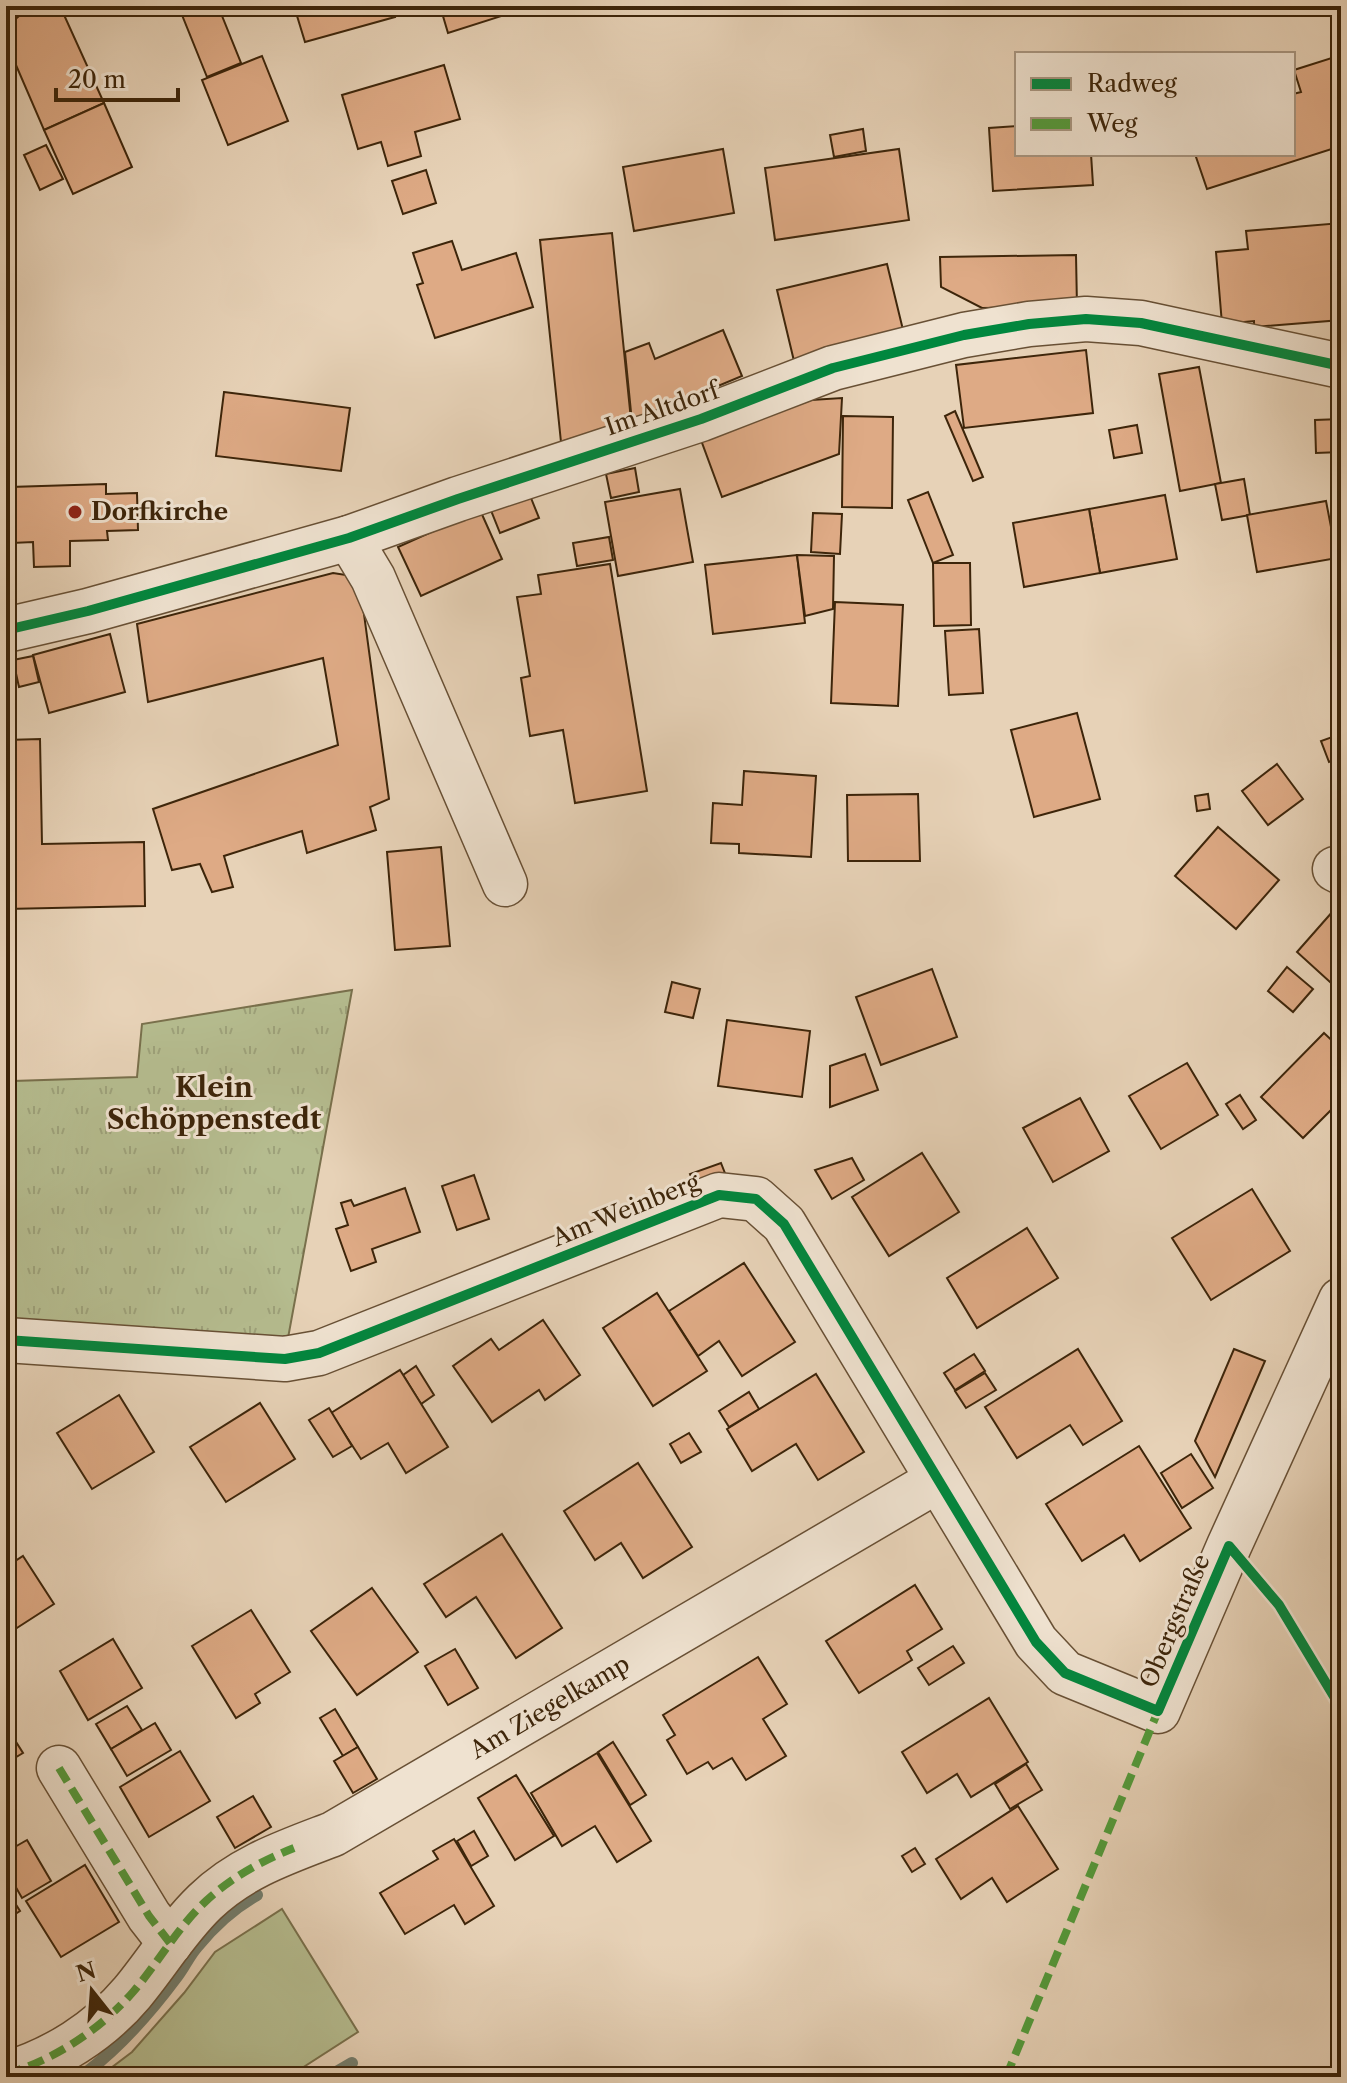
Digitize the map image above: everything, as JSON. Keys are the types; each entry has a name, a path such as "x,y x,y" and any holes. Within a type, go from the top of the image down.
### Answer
{"street":[{"name":"Im Altdorf","path":"6,630 88,611 349,538 701,419 833,368 964,335 1029,324 1086,319 1141,323 1341,366"},
{"path":"349,538 373,578 505,884"},
{"name":"Am Weinberg","path":"6,1340 285,1359 319,1353 719,1195 756,1199 784,1224 1036,1642 1065,1673 1158,1711"},
{"name":"Obergstraße","path":"1158,1711 1341,1300"},
{"name":"Am Ziegelkamp","path":"6,2074 36,2065 92,2030 133,1992 203,1904 241,1873 265,1859 333,1834 938,1480"},
{"path":"59,1768 149,1916 170,1943"}],"green space":[{"path":"352,990 286,1349 6,1330 6,1227 13,1081 137,1077 142,1024"},
{"path":"282,1909 358,2032 288,2077 99,2077 132,2052 215,1952"}],"building":[{"path":"31,6 60,6 104,103 44,130 6,42 6,27"},
{"path":"189,6 218,6 241,63 207,77 180,10"},
{"path":"294,6 392,6 395,17 305,42"},
{"path":"440,6 533,6 448,33"},
{"path":"1341,55 1341,146 1207,189 1196,156 1295,156 1295,94 1301,92 1295,70"},
{"path":"262,56 288,121 228,145 202,80"},
{"path":"444,65 460,119 415,132 421,156 388,166 381,142 358,149 342,95"},
{"path":"104,103 132,167 73,194 44,130"},
{"path":"1015,126 1015,156 1091,156 1093,185 993,191 989,128"},
{"path":"863,129 866,151 834,157 830,135"},
{"path":"46,145 63,179 40,190 24,155"},
{"path":"723,149 734,213 634,231 623,167"},
{"path":"899,149 909,220 775,240 765,168"},
{"path":"426,170 436,203 403,214 392,181"},
{"path":"1341,223 1341,320 1254,327 1254,321 1222,324 1216,252 1248,249 1246,231"},
{"path":"612,233 631,420 561,442 540,240"},
{"path":"452,241 462,270 516,253 533,307 435,338 417,285 423,283 413,253"},
{"path":"1076,255 1077,307 982,308 941,287 940,257"},
{"path":"887,264 904,334 794,361 777,290"},
{"path":"723,330 742,376 632,422 625,352 649,343 655,359"},
{"path":"1086,350 1093,413 964,428 956,365"},
{"path":"1199,367 1221,483 1180,491 1159,374"},
{"path":"224,392 350,408 341,471 216,456"},
{"path":"842,398 839,454 722,497 701,440 811,400"},
{"path":"955,411 983,477 973,481 945,416"},
{"path":"843,416 893,417 892,508 842,507"},
{"path":"1341,419 1341,452 1316,453 1315,420"},
{"path":"1137,425 1142,453 1114,458 1109,430"},
{"path":"635,468 639,492 611,498 606,474"},
{"path":"1244,479 1250,515 1222,520 1215,484"},
{"name":"Dorfkirche","path":"106,484 106,494 137,493 138,530 107,531 108,540 70,541 70,566 34,567 33,542 12,543 10,487"},
{"path":"680,489 693,562 618,576 605,502"},
{"path":"928,492 953,555 933,563 908,500"},
{"path":"529,493 539,518 500,533 490,508"},
{"path":"1165,495 1177,559 1100,573 1089,509"},
{"path":"1326,501 1337,558 1257,572 1247,515"},
{"path":"1089,509 1100,573 1024,587 1013,523"},
{"path":"480,510 502,559 421,596 398,547"},
{"path":"813,513 842,514 840,554 811,552"},
{"path":"609,537 613,560 577,566 573,543"},
{"path":"797,555 805,623 713,634 705,565"},
{"path":"797,555 834,556 833,609 805,616"},
{"path":"6,558 11,602 6,603"},
{"path":"933,563 970,563 971,625 934,626"},
{"path":"610,564 647,791 575,803 563,730 530,736 521,678 530,676 517,597 541,594 538,575"},
{"path":"333,573 359,577 389,799 370,807 376,830 307,853 302,831 224,856 233,887 212,892 200,864 172,870 153,809 338,745 323,658 148,702 137,624"},
{"path":"835,602 903,605 898,706 831,703"},
{"path":"979,629 983,693 949,695 945,631"},
{"path":"110,634 125,692 49,713 33,655"},
{"path":"33,656 39,682 19,687 13,660"},
{"path":"8,696 10,736 6,736"},
{"path":"1077,713 1100,799 1034,817 1011,730"},
{"path":"1335,736 1341,757 1329,762 1321,741"},
{"path":"40,739 42,844 144,842 145,906 6,909 6,740"},
{"path":"1277,764 1303,799 1268,825 1242,791"},
{"path":"744,771 816,776 811,857 739,853 739,844 711,843 713,803 742,805"},
{"path":"918,794 920,861 848,861 847,795"},
{"path":"1208,794 1210,809 1197,811 1195,796"},
{"path":"1218,827 1279,880 1236,929 1175,876"},
{"path":"441,847 450,946 395,950 387,852"},
{"path":"1341,902 1341,992 1297,952"},
{"path":"1287,967 1313,989 1293,1012 1268,991"},
{"path":"932,969 957,1037 881,1065 856,997"},
{"path":"672,982 700,989 693,1018 665,1012"},
{"path":"727,1020 810,1031 802,1097 718,1086"},
{"path":"1324,1033 1341,1049 1341,1100 1303,1138 1261,1097"},
{"path":"865,1054 878,1090 830,1107 830,1066"},
{"path":"1187,1063 1218,1115 1161,1149 1129,1096"},
{"path":"1240,1095 1256,1120 1243,1129 1226,1104"},
{"path":"1080,1098 1109,1151 1053,1182 1023,1128"},
{"path":"922,1153 959,1212 889,1256 852,1197"},
{"path":"852,1158 864,1180 832,1199 815,1170"},
{"path":"721,1163 728,1181 697,1193 690,1174"},
{"path":"474,1175 489,1219 457,1230 442,1186"},
{"path":"405,1188 420,1232 372,1249 376,1262 351,1271 336,1229 348,1225 341,1203 351,1200 354,1206"},
{"path":"1252,1189 1290,1251 1211,1300 1172,1238"},
{"path":"1027,1228 1058,1278 977,1328 947,1278"},
{"path":"744,1263 795,1342 742,1376 719,1341 698,1356 669,1311"},
{"path":"657,1293 707,1371 653,1406 603,1328"},
{"path":"543,1320 580,1375 545,1400 539,1390 492,1422 453,1366 491,1339 499,1350"},
{"path":"1078,1349 1122,1421 1083,1445 1070,1425 1017,1458 985,1407"},
{"path":"1234,1349 1265,1361 1215,1477 1195,1441"},
{"path":"974,1354 985,1371 955,1390 944,1373"},
{"path":"416,1366 434,1395 421,1404 403,1375"},
{"path":"400,1370 448,1447 406,1473 388,1443 361,1459 331,1413"},
{"path":"985,1373 996,1390 966,1408 955,1391"},
{"path":"816,1374 864,1452 818,1480 796,1444 752,1471 727,1429"},
{"path":"749,1392 759,1409 729,1427 719,1411"},
{"path":"119,1395 154,1452 92,1489 57,1433"},
{"path":"260,1403 295,1459 226,1502 190,1447"},
{"path":"329,1408 352,1446 333,1457 309,1420"},
{"path":"689,1433 701,1452 681,1463 670,1444"},
{"path":"1139,1446 1191,1528 1140,1561 1124,1535 1082,1561 1046,1504"},
{"path":"1191,1454 1213,1488 1182,1508 1161,1473"},
{"path":"638,1463 692,1547 643,1578 621,1543 595,1560 564,1511"},
{"path":"502,1534 562,1628 516,1658 476,1597 446,1617 424,1584"},
{"path":"23,1556 54,1604 6,1635 6,1567"},
{"path":"915,1585 942,1629 907,1651 912,1660 859,1693 826,1641"},
{"path":"372,1588 418,1652 357,1695 311,1631"},
{"path":"251,1610 290,1672 255,1694 260,1703 236,1718 192,1646"},
{"path":"113,1639 142,1688 88,1720 60,1671"},
{"path":"953,1646 964,1663 929,1685 918,1668"},
{"path":"455,1649 478,1688 448,1705 425,1666"},
{"path":"758,1657 787,1704 763,1719 786,1756 746,1780 732,1758 713,1769 708,1762 687,1774 667,1740 675,1735 663,1715"},
{"path":"989,1698 1028,1762 971,1797 957,1774 927,1793 902,1752"},
{"path":"127,1706 142,1730 111,1749 96,1724"},
{"path":"335,1709 358,1747 343,1756 320,1718"},
{"path":"155,1723 171,1750 127,1776 111,1749"},
{"path":"6,1726 23,1753 6,1763"},
{"path":"613,1742 646,1795 630,1805 598,1752"},
{"path":"358,1747 377,1779 353,1793 334,1761"},
{"path":"180,1751 210,1801 149,1837 120,1787"},
{"path":"597,1753 651,1841 617,1862 595,1826 562,1846 531,1793"},
{"path":"1026,1764 1042,1790 1010,1809 995,1784"},
{"path":"516,1775 554,1836 515,1860 478,1798"},
{"path":"253,1796 271,1827 235,1848 217,1817"},
{"path":"1018,1806 1058,1869 1007,1902 992,1878 961,1899 936,1859"},
{"path":"474,1831 488,1856 471,1866 457,1841"},
{"path":"454,1839 494,1906 465,1924 454,1905 405,1934 380,1893 438,1859 433,1851"},
{"path":"27,1840 51,1881 22,1898 6,1870 6,1852"},
{"path":"915,1848 925,1864 912,1872 902,1856"},
{"path":"85,1865 119,1922 61,1957 26,1901"},
{"path":"6,1889 20,1911 6,1920"}],"waterway":[{"path":"87,2072 146,2016 210,1932 257,1895"},
{"path":"328,2077 352,2063"}],"marked path":[{"path":"1006,2077 1158,1711"},
{"path":"59,1768 149,1916 170,1943"},
{"path":"6,2074 59,2052 91,2031 133,1992 206,1901 247,1870 294,1848"}],"cycle path":[{"path":"6,630 88,611 349,538 701,419 833,368 964,335 1029,324 1086,319 1141,323 1341,366"},
{"path":"6,1340 285,1359 319,1353 719,1195 756,1199 784,1224 1036,1642 1065,1673 1158,1711 1229,1546 1279,1605 1341,1708"}],"place":[{"name":"Dorfkirche","path":"75,512"}],"district":[{"name":"Klein Schöppenstedt","path":"214,1103"}]}
